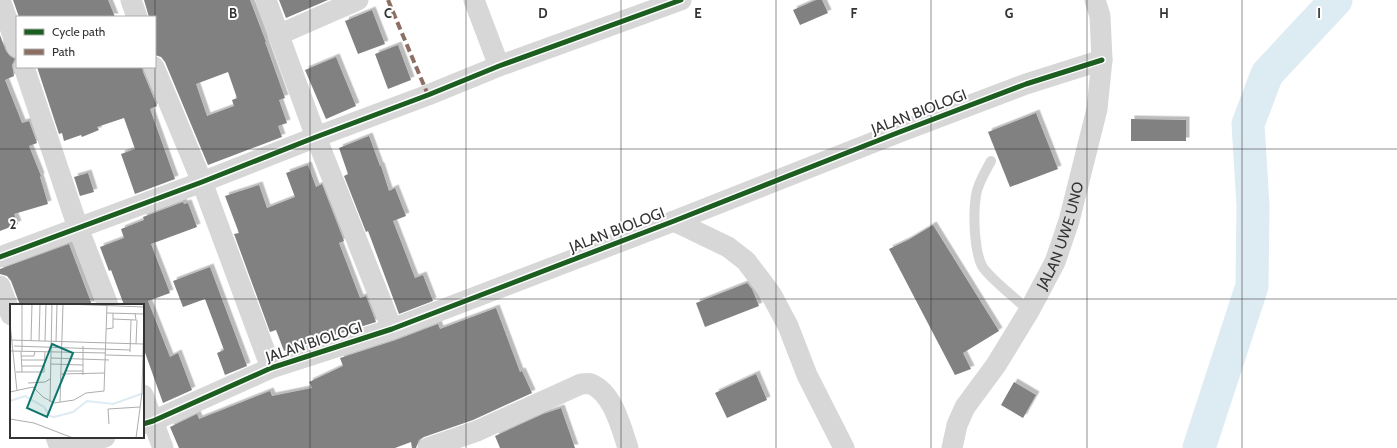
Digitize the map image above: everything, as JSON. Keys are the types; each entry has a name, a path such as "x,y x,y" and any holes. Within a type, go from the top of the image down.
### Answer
{"street":[{"path":"0,0 16,44"},
{"path":"131,0 136,16"},
{"path":"266,0 316,137 392,329"},
{"path":"278,35 358,0"},
{"path":"474,0 499,66"},
{"path":"0,256 202,182 499,66 681,0"},
{"name":"JALAN UWE UNO","path":"952,448 957,426 964,407 996,365 1029,311 1055,262 1069,221 1098,109 1102,60 1100,16 1096,0"},
{"name":"JALAN BIOLOGI","path":"148,423 271,368 392,329 674,221 897,133 1012,90 1102,60"},
{"path":"24,68 78,228 108,304"},
{"path":"154,68 202,182 271,368"},
{"path":"674,221 728,247 746,261 763,283 771,294 788,326 807,375 844,448"},
{"path":"0,286 10,312"},
{"path":"428,448 480,440 582,384 590,384 606,396 615,411 628,448"},
{"path":"144,401 148,423 163,448"},
{"path":"56,438 60,448"},
{"path":"71,448 101,438"}],"lane":[{"path":"991,161 982,177 976,195 975,226 978,252 983,266 989,274 1029,311"}],"building":[{"path":"13,0 108,0 115,16 19,16"},
{"path":"144,0 250,0 285,98 279,100 287,123 278,126 282,137 208,165 165,62 161,57 156,55 156,16 149,16","holes":["228,72 237,98 232,100 234,106 207,116 196,84"]},
{"path":"279,0 328,0 286,18"},
{"path":"816,0 822,0 828,13 800,25 793,10"},
{"path":"372,10 385,44 358,54 345,21"},
{"path":"0,35 6,51 15,59 12,65 14,76 5,80 22,123 29,121 37,143 29,146 41,176 40,177 48,204 14,214 18,224 0,231"},
{"path":"398,45 411,80 388,89 375,54"},
{"path":"336,57 356,106 326,119 305,70"},
{"path":"37,68 142,68 157,106 150,109 175,179 135,194 121,154 135,149 124,118 97,127 99,130 82,137 81,135 64,141 62,133 59,134"},
{"path":"1036,113 1058,169 1010,187 988,132"},
{"path":"1131,119 1186,120 1186,141 1131,141"},
{"path":"369,136 389,191 395,188 406,216 393,221 415,278 423,275 433,301 399,314 368,231 366,232 344,176 348,174 339,148"},
{"path":"308,165 316,187 322,184 344,241 339,243 360,298 366,296 376,322 284,351 276,330 270,332 234,234 239,233 225,196 259,185 267,208 295,197 286,173"},
{"path":"88,173 94,192 80,196 74,177"},
{"path":"183,202 184,204 188,203 197,227 151,244 170,293 148,301 170,357 178,353 192,390 163,403 144,350 144,304 124,304 111,270 109,271 100,247 124,238 121,229 144,220 143,217"},
{"path":"933,225 999,331 963,353 971,369 955,375 889,249"},
{"path":"69,244 92,304 20,304 11,281 7,276 0,274 0,269"},
{"path":"210,267 247,366 225,375 217,353 224,350 205,299 183,307 173,281"},
{"path":"747,283 752,289 759,306 705,327 696,303"},
{"path":"496,308 520,372 522,371 532,393 473,420 424,437 419,440 416,448 412,448 411,442 395,448 179,448 170,427 197,414 199,419 270,391 272,396 312,388 309,382 343,366 340,358 396,340 438,324 440,329"},
{"path":"756,374 767,400 727,418 715,393"},
{"path":"1014,382 1036,395 1023,418 1001,405"},
{"path":"561,408 575,448 500,448 495,436 543,414"}],"waterway":[{"path":"1199,448 1252,286 1253,206 1248,124 1267,74 1336,0"}],"marked path":[{"path":"388,0 428,95"}],"cycle path":[{"path":"0,257 202,182 499,66 681,0"},
{"path":"144,424 271,368 392,329 1026,84 1102,60"}]}
